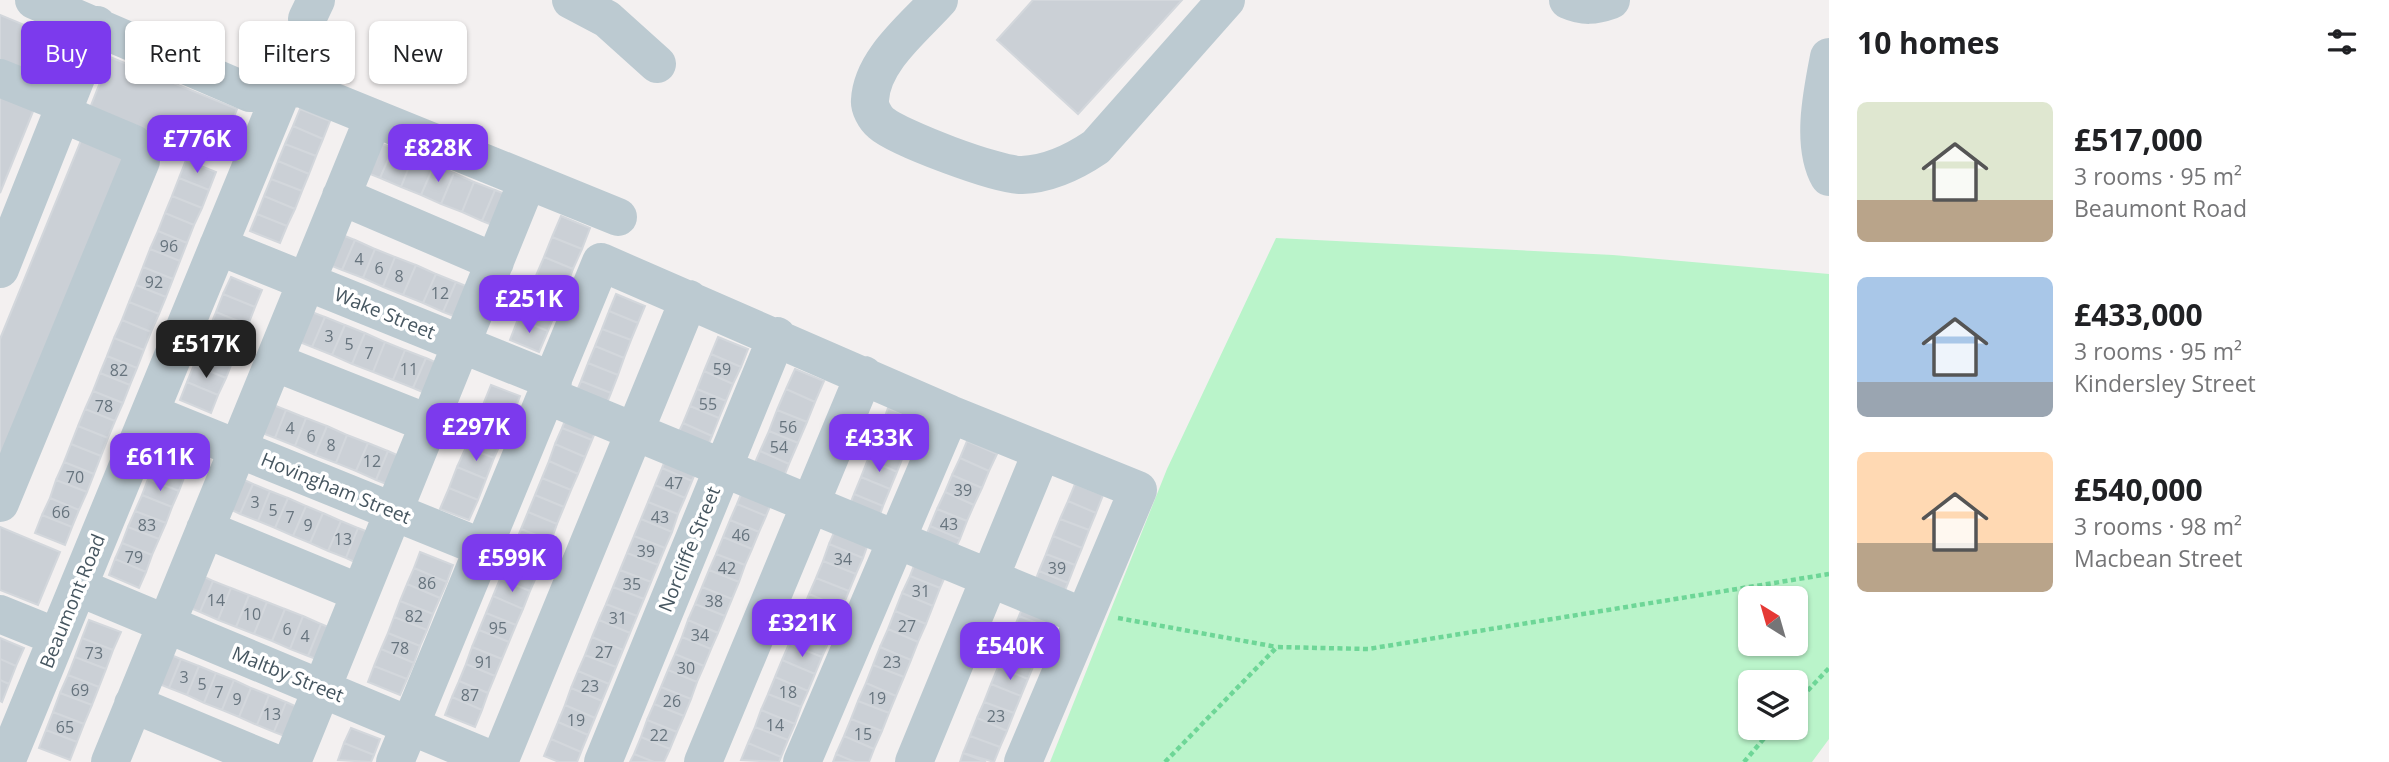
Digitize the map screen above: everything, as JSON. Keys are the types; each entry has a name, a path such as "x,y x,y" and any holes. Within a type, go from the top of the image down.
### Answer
{"street":[{"path":"34,0 87,21"},
{"path":"939,0 888,57 873,83 871,107 879,122 896,132 985,167 1020,175 1075,161 1096,147 1226,0"},
{"path":"1568,0 1580,6 1595,6 1611,0"},
{"path":"579,4 607,19 657,64"},
{"path":"111,31 250,93 300,88 618,216"},
{"path":"1829,57 1821,121 1822,164 1829,177"},
{"path":"0,78 70,97 141,151 141,161 0,503"},
{"path":"0,269 75,84"},
{"name":"Beaumont Road","path":"8,761 282,91"},
{"path":"110,762 373,119"},
{"path":"292,762 527,181"},
{"path":"341,196 495,262"},
{"name":"Wake Street","path":"218,246 463,344 635,431 990,578 1085,614"},
{"path":"395,762 601,262 777,336 950,414 1138,490 1023,762"},
{"path":"498,762 689,299"},
{"name":"Norcliffe Street","path":"603,762 777,336"},
{"path":"274,362 430,424"},
{"path":"703,762 864,375"},
{"name":"Hovingham Street","path":"150,413 483,548"},
{"path":"802,762 950,414"},
{"path":"914,762 1042,451"},
{"path":"205,529 360,593"},
{"name":"Maltby Street","path":"78,587 498,762"},
{"path":"0,614 57,637"},
{"path":"133,704 272,762"}],"path":[{"path":"1085,614 1277,648 1368,649 1829,574"},
{"path":"1165,762 1277,648"},
{"path":"1808,691 1829,668"},
{"path":"1744,762 1763,740"}],"green space":[{"path":"1276,238 1613,255 1829,274 1829,739 1812,762 1050,762 1167,469"}],"building":[{"path":"1033,0 1182,0 1078,114 997,40"},
{"path":"0,15 21,24 21,78 0,69"},
{"path":"111,57 125,63 125,84 176,84 237,109 217,159 90,108 99,84 111,84"},
{"path":"0,96 34,109 0,193"},
{"path":"300,109 330,121 323,139 293,126"},
{"path":"293,126 323,139 316,156 285,144"},
{"path":"82,138 129,157 0,474 0,339"},
{"path":"372,140 393,148 380,178 360,170"},
{"path":"285,144 316,156 309,174 278,161"},
{"path":"393,148 413,157 401,187 380,178"},
{"path":"413,157 434,165 421,195 401,187"},
{"path":"186,160 216,172 209,190 179,178"},
{"path":"278,161 309,174 302,191 271,179"},
{"path":"434,165 454,173 441,204 421,195"},
{"path":"454,173 474,182 462,212 441,204"},
{"path":"179,178 209,190 202,208 172,196"},
{"path":"271,179 302,191 295,209 264,196"},
{"path":"474,182 495,190 482,221 462,212"},
{"path":"495,190 515,198 502,229 482,221"},
{"path":"172,196 202,208 194,225 165,213"},
{"path":"264,196 295,209 287,226 257,214"},
{"path":"165,213 194,225 187,243 158,231"},
{"path":"257,214 287,226 280,243 250,231"},
{"path":"561,216 590,228 582,249 552,237"},
{"path":"158,231 187,243 180,261 150,249"},
{"path":"335,232 355,240 342,270 322,262"},
{"path":"552,237 582,249 573,269 544,257"},
{"path":"355,240 375,249 363,278 342,270"},
{"path":"150,249 180,261 173,279 143,267"},
{"path":"375,249 395,257 383,287 363,278"},
{"path":"395,257 416,265 403,295 383,287"},
{"path":"544,257 573,269 565,290 535,278"},
{"path":"416,265 436,274 423,303 403,295"},
{"path":"143,267 173,279 166,297 136,285"},
{"path":"436,274 456,282 443,312 423,303"},
{"path":"231,277 262,290 255,307 223,294"},
{"path":"535,278 565,290 556,311 526,298"},
{"path":"456,282 476,290 464,320 443,312"},
{"path":"136,285 166,297 159,314 129,302"},
{"path":"223,294 255,307 248,325 216,312"},
{"path":"616,294 645,306 638,323 609,311"},
{"path":"526,298 556,311 548,331 518,319"},
{"path":"129,302 159,314 151,332 122,320"},
{"path":"304,309 325,317 312,347 292,339"},
{"path":"609,311 638,323 631,340 602,329"},
{"path":"216,312 248,325 240,342 209,329"},
{"path":"325,317 345,325 332,355 312,347"},
{"path":"518,319 548,331 539,352 510,340"},
{"path":"122,320 151,332 144,350 114,338"},
{"path":"345,325 365,333 352,364 332,355"},
{"path":"209,329 240,342 233,360 201,347"},
{"path":"602,329 631,340 624,358 595,346"},
{"path":"365,333 385,342 373,372 352,364"},
{"path":"718,337 748,349 741,367 711,354"},
{"path":"114,338 144,350 137,368 107,356"},
{"path":"385,342 405,350 393,380 373,372"},
{"path":"595,346 624,358 618,375 588,363"},
{"path":"201,347 233,360 226,378 194,365"},
{"path":"405,350 426,358 413,388 393,380"},
{"path":"711,354 741,367 733,384 704,371"},
{"path":"107,356 137,368 130,385 100,373"},
{"path":"426,358 446,367 434,397 413,388"},
{"path":"588,363 618,375 611,393 581,381"},
{"path":"194,365 226,378 218,395 187,382"},
{"path":"795,369 824,381 815,402 786,389"},
{"path":"704,371 733,384 726,401 697,389"},
{"path":"100,373 130,385 123,403 93,391"},
{"path":"581,381 611,393 604,410 574,398"},
{"path":"187,382 218,395 211,413 180,400"},
{"path":"491,385 520,396 512,417 483,405"},
{"path":"697,389 726,401 719,418 690,406"},
{"path":"786,389 815,402 807,422 777,410"},
{"path":"93,391 123,403 115,421 85,409"},
{"path":"266,402 286,410 275,438 254,430"},
{"path":"483,405 512,417 503,438 474,426"},
{"path":"690,406 719,418 712,436 683,423"},
{"path":"888,408 918,419 911,437 882,425"},
{"path":"85,409 115,421 108,438 78,426"},
{"path":"286,410 306,418 295,446 275,438"},
{"path":"777,410 807,422 798,443 769,431"},
{"path":"569,411 599,423 592,440 562,428"},
{"path":"306,418 327,426 315,455 295,446"},
{"path":"683,423 712,436 705,452 675,440"},
{"path":"882,425 911,437 904,454 875,442"},
{"path":"78,426 108,438 101,456 71,444"},
{"path":"327,426 347,435 336,463 315,455"},
{"path":"474,426 503,438 494,458 466,447"},
{"path":"562,428 592,440 585,457 555,444"},
{"path":"769,431 798,443 789,464 760,451"},
{"path":"347,435 368,443 356,471 336,463"},
{"path":"967,441 997,454 989,471 960,458"},
{"path":"875,442 904,454 897,472 868,459"},
{"path":"368,443 388,451 376,480 356,471"},
{"path":"71,444 101,456 94,474 64,462"},
{"path":"555,444 585,457 578,474 549,461"},
{"path":"161,446 192,459 185,475 155,462"},
{"path":"466,447 494,458 486,479 457,467"},
{"path":"388,451 408,460 396,488 376,480"},
{"path":"669,451 699,464 692,481 662,468"},
{"path":"760,451 789,464 781,484 751,472"},
{"path":"960,458 989,471 982,488 952,475"},
{"path":"868,459 897,472 890,489 861,477"},
{"path":"549,461 578,474 571,490 542,478"},
{"path":"64,462 94,474 87,492 56,480"},
{"path":"155,462 185,475 179,491 148,479"},
{"path":"457,467 486,479 478,500 449,488"},
{"path":"662,468 692,481 685,498 655,485"},
{"path":"952,475 982,488 974,505 945,492"},
{"path":"236,476 253,484 240,514 223,506"},
{"path":"861,477 890,489 883,506 854,494"},
{"path":"542,478 571,490 564,507 535,495"},
{"path":"148,479 179,491 172,507 142,495"},
{"path":"56,480 87,492 79,510 50,498"},
{"path":"253,484 270,491 258,521 240,514"},
{"path":"1075,484 1103,495 1096,513 1068,501"},
{"path":"655,485 685,498 678,514 648,502"},
{"path":"744,487 773,499 766,516 737,504"},
{"path":"449,488 478,500 469,520 440,509"},
{"path":"270,491 288,498 275,528 258,521"},
{"path":"945,492 974,505 967,521 937,509"},
{"path":"854,494 883,506 877,523 847,512"},
{"path":"142,495 172,507 166,523 135,511"},
{"path":"535,495 564,507 557,524 528,512"},
{"path":"50,498 79,510 72,527 42,515"},
{"path":"288,498 306,506 293,536 275,528"},
{"path":"1068,501 1096,513 1089,530 1060,519"},
{"path":"648,502 678,514 672,532 641,519"},
{"path":"737,504 766,516 759,532 730,520"},
{"path":"306,506 323,513 310,543 293,536"},
{"path":"937,509 967,521 960,539 930,526"},
{"path":"135,511 166,523 159,539 128,527"},
{"path":"528,512 557,524 551,541 521,529"},
{"path":"323,513 341,521 328,551 310,543"},
{"path":"42,515 72,527 65,545 35,533"},
{"path":"641,519 672,532 665,548 634,536"},
{"path":"1060,519 1089,530 1082,548 1053,536"},
{"path":"730,520 759,532 752,549 723,537"},
{"path":"341,521 358,528 346,558 328,551"},
{"path":"930,526 960,539 952,555 923,543"},
{"path":"0,527 60,552 38,605 0,590"},
{"path":"128,527 159,539 152,555 122,543"},
{"path":"358,528 376,535 363,566 346,558"},
{"path":"836,528 869,541 863,558 829,544"},
{"path":"521,529 551,541 544,558 514,546"},
{"path":"634,536 665,548 658,565 627,553"},
{"path":"1053,536 1082,548 1075,565 1046,554"},
{"path":"723,537 752,549 745,565 716,554"},
{"path":"122,543 152,555 146,572 115,559"},
{"path":"829,544 863,558 856,574 823,561"},
{"path":"514,546 544,558 537,575 507,563"},
{"path":"420,552 453,565 447,582 414,568"},
{"path":"627,553 658,565 651,582 620,570"},
{"path":"716,554 745,565 739,582 709,570"},
{"path":"1046,554 1075,565 1068,583 1039,571"},
{"path":"917,558 948,570 940,588 910,576"},
{"path":"115,559 146,572 139,588 109,575"},
{"path":"823,561 856,574 849,591 816,578"},
{"path":"507,563 537,575 530,591 500,579"},
{"path":"414,568 447,582 440,598 407,584"},
{"path":"620,570 651,582 644,599 613,587"},
{"path":"709,570 739,582 732,599 702,587"},
{"path":"1039,571 1068,583 1061,600 1032,589"},
{"path":"196,573 213,581 200,612 183,605"},
{"path":"910,576 940,588 933,606 902,593"},
{"path":"816,578 849,591 842,608 809,594"},
{"path":"500,579 530,591 523,609 493,596"},
{"path":"213,581 231,588 218,620 200,612"},
{"path":"407,584 440,598 433,614 400,601"},
{"path":"613,587 644,599 637,616 606,604"},
{"path":"702,587 732,599 725,616 695,604"},
{"path":"231,588 249,595 236,627 218,620"},
{"path":"902,593 933,606 926,624 895,611"},
{"path":"809,594 842,608 835,624 802,611"},
{"path":"249,595 267,602 254,634 236,627"},
{"path":"493,596 523,609 516,625 486,613"},
{"path":"1026,599 1056,611 1049,628 1019,616"},
{"path":"400,601 433,614 427,630 394,617"},
{"path":"267,602 285,609 272,641 254,634"},
{"path":"606,604 637,616 630,633 599,620"},
{"path":"695,604 725,616 718,633 688,620"},
{"path":"285,609 303,616 290,649 272,641"},
{"path":"802,611 835,624 829,641 795,627"},
{"path":"895,611 926,624 918,642 888,629"},
{"path":"486,613 516,625 509,642 479,630"},
{"path":"303,616 321,624 308,656 290,649"},
{"path":"1019,616 1049,628 1042,645 1012,633"},
{"path":"394,617 427,630 420,646 388,633"},
{"path":"89,620 121,632 113,650 82,638"},
{"path":"599,620 630,633 623,650 592,637"},
{"path":"688,620 718,633 711,649 682,637"},
{"path":"321,624 338,631 326,663 308,656"},
{"path":"795,627 829,641 822,657 789,644"},
{"path":"888,629 918,642 911,660 880,647"},
{"path":"479,630 509,642 502,659 472,647"},
{"path":"388,633 420,646 414,663 381,649"},
{"path":"1012,633 1042,645 1035,662 1005,650"},
{"path":"592,637 623,650 616,667 585,655"},
{"path":"682,637 711,649 704,666 675,654"},
{"path":"0,638 24,648 16,666 0,659"},
{"path":"82,638 113,650 106,669 75,657"},
{"path":"789,644 822,657 815,674 782,660"},
{"path":"472,647 502,659 495,676 466,664"},
{"path":"880,647 911,660 904,677 873,665"},
{"path":"381,649 414,663 407,679 374,666"},
{"path":"1005,650 1035,662 1028,679 998,667"},
{"path":"164,652 181,659 169,688 152,681"},
{"path":"675,654 704,666 697,682 668,670"},
{"path":"585,655 616,667 609,684 578,671"},
{"path":"75,657 106,669 99,687 68,675"},
{"path":"0,659 16,666 9,684 0,680"},
{"path":"181,659 199,666 187,695 169,688"},
{"path":"782,660 815,674 808,691 775,677"},
{"path":"466,664 495,676 488,693 459,681"},
{"path":"873,665 904,677 896,696 866,683"},
{"path":"199,666 216,673 204,703 187,695"},
{"path":"374,666 407,679 400,695 368,682"},
{"path":"998,667 1028,679 1021,696 991,684"},
{"path":"668,670 697,682 691,699 661,687"},
{"path":"578,671 609,684 602,701 571,688"},
{"path":"216,673 234,680 222,710 204,703"},
{"path":"68,675 99,687 92,705 60,693"},
{"path":"775,677 808,691 801,707 768,694"},
{"path":"0,680 9,684 2,702 0,701"},
{"path":"234,680 251,688 239,717 222,710"},
{"path":"459,681 488,693 482,710 452,697"},
{"path":"866,683 896,696 889,713 858,701"},
{"path":"991,684 1021,696 1014,713 984,702"},
{"path":"661,687 691,699 684,716 654,704"},
{"path":"251,688 269,695 257,725 239,717"},
{"path":"571,688 602,701 595,718 565,705"},
{"path":"60,693 92,705 84,724 53,712"},
{"path":"768,694 801,707 795,724 761,710"},
{"path":"269,695 286,702 274,732 257,725"},
{"path":"452,697 482,710 475,727 445,715"},
{"path":"858,701 889,713 882,731 851,719"},
{"path":"286,702 304,710 292,739 274,732"},
{"path":"984,702 1014,713 1007,731 977,718"},
{"path":"654,704 684,716 677,732 647,720"},
{"path":"565,705 595,718 588,735 558,722"},
{"path":"761,710 795,724 788,740 755,727"},
{"path":"53,712 84,724 77,742 46,730"},
{"path":"977,718 1007,731 1000,747 970,736"},
{"path":"851,719 882,731 874,749 844,736"},
{"path":"647,720 677,732 670,749 641,737"},
{"path":"558,722 588,735 581,752 551,739"},
{"path":"755,727 788,740 781,757 748,743"},
{"path":"351,728 380,739 374,755 344,743"},
{"path":"46,730 77,742 70,760 39,748"},
{"path":"844,736 874,749 869,762 855,762 836,754"},
{"path":"970,736 1000,747 994,762 963,753"},
{"path":"641,737 670,749 664,762 654,762 634,754"},
{"path":"551,739 581,752 577,762 559,762 544,756"},
{"path":"344,743 374,755 371,762 338,760"},
{"path":"748,743 781,757 779,762 741,760"},
{"path":"963,753 986,762 960,762"},
{"path":"634,754 654,762 630,762"},
{"path":"836,754 855,762 833,762"}]}
